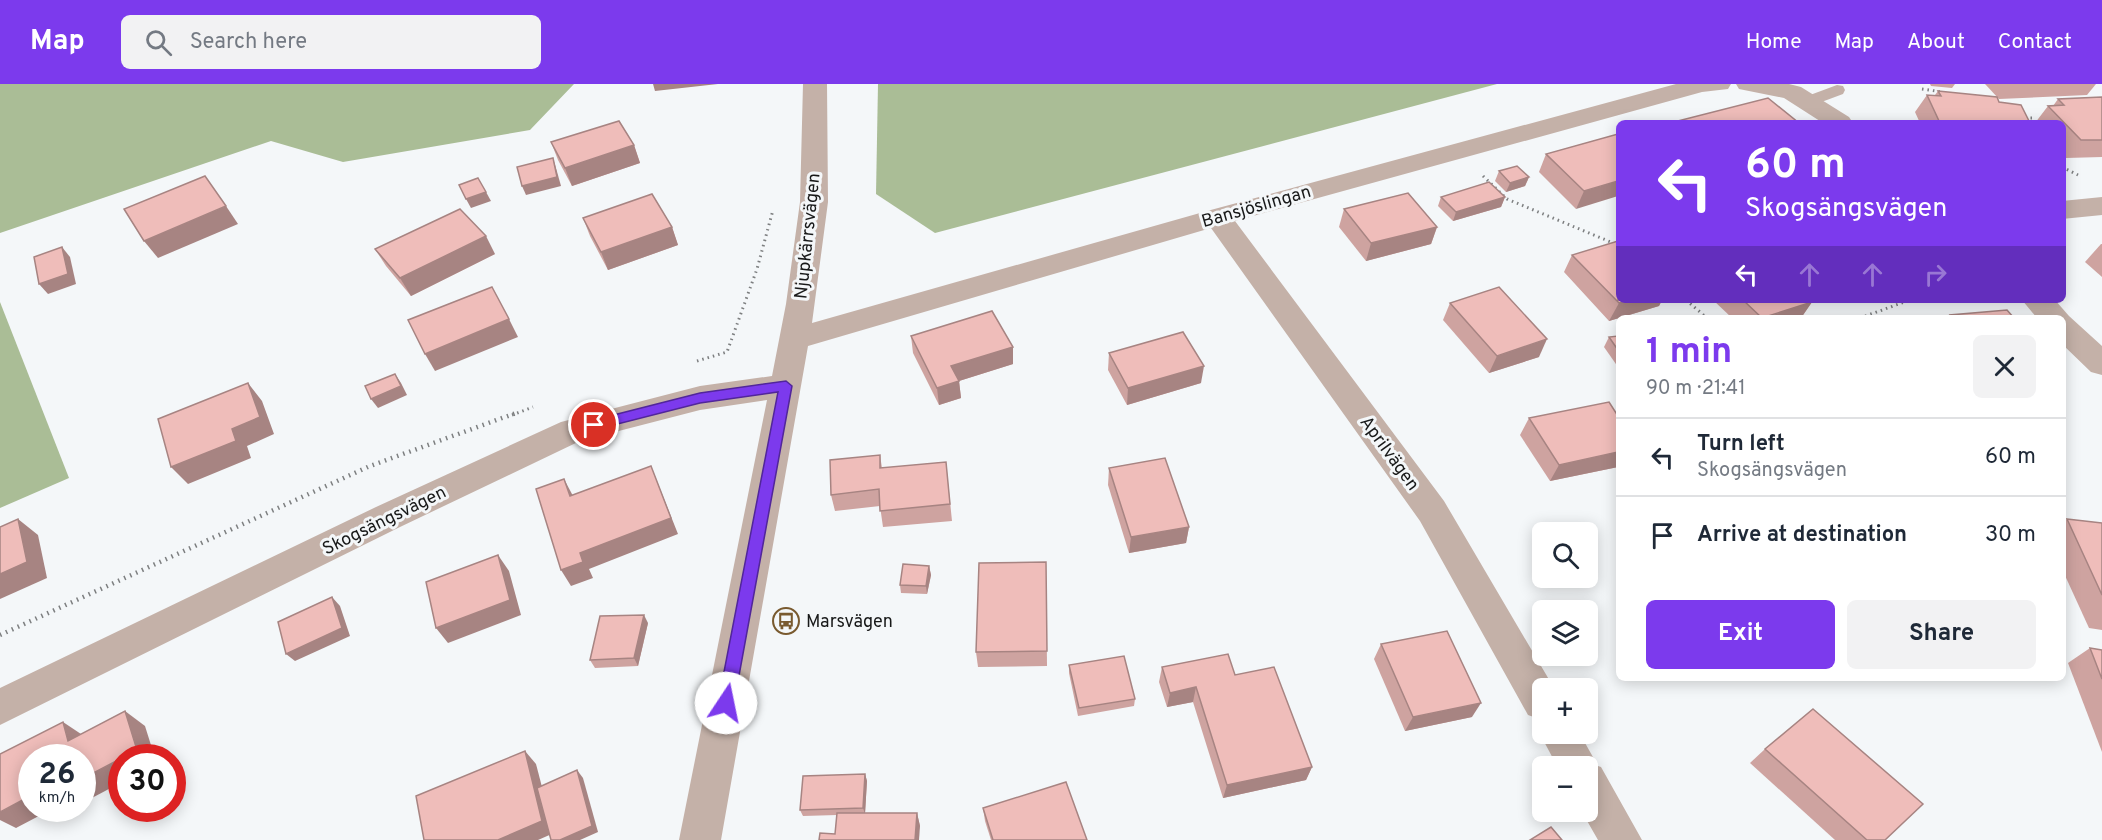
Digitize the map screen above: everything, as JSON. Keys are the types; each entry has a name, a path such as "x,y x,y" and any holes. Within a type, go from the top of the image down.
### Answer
{"street":[{"name":"Njupkärrsvägen","path":"786,386 814,202 815,84"},
{"name":"Bansjöslingan","path":"794,339 1217,217 1456,151 1701,85 1719,84"},
{"path":"1748,84 1792,92 1835,120"},
{"path":"2066,210 2102,206"},
{"name":"Aprilvägen","path":"1217,217 1432,511 1532,686"},
{"path":"2040,303 2052,315"},
{"path":"2066,329 2102,364"},
{"path":"700,840 786,386"},
{"name":"Skogsängsvägen","path":"0,707 388,517 572,431 700,398 786,386"},
{"path":"1598,800 1621,840"}],"lane":[{"path":"1808,102 1837,90"}],"path":[{"path":"1922,89 1943,92"},
{"path":"2017,118 2035,118"},
{"path":"1456,151 1507,199 1616,244"},
{"path":"693,362 727,352 757,269 776,201"},
{"path":"1690,303 1704,315"},
{"path":"1868,315 1902,303"},
{"path":"0,635 370,466 538,406"}],"green space":[{"path":"0,84 574,84 530,130 343,162 271,141 0,233"},
{"path":"878,84 1497,84 935,233 876,194"},
{"path":"0,302 69,478 0,508"}],"building":[{"path":"1938,91 1997,97 1999,102 2021,105 2028,120 1939,120 1927,95 1941,96"},
{"path":"2102,97 2102,140 2081,140 2066,125 2066,120 2062,120 2048,106 2064,105 2058,99"},
{"path":"1768,98 1795,120 1682,120"},
{"path":"619,121 634,145 565,168 551,142"},
{"path":"1616,135 1616,182 1584,191 1546,154"},
{"path":"553,158 557,177 522,186 517,167"},
{"path":"1517,166 1529,177 1510,183 1499,171"},
{"path":"205,176 226,206 144,241 124,209"},
{"path":"478,178 486,192 466,199 459,185"},
{"path":"1489,182 1505,197 1456,212 1441,197"},
{"path":"1408,193 1437,227 1371,243 1344,209"},
{"path":"652,194 672,227 601,252 583,218"},
{"path":"460,209 486,236 400,278 375,249"},
{"path":"1616,242 1616,300 1572,255"},
{"path":"62,247 68,274 39,284 34,257"},
{"path":"492,287 509,319 425,354 408,320"},
{"path":"1499,287 1547,339 1497,356 1450,303"},
{"path":"1746,303 1809,303 1771,315 1759,315"},
{"path":"2007,310 2011,315 1950,315"},
{"path":"992,311 1013,347 951,366 959,381 937,388 911,336"},
{"path":"1183,332 1204,366 1128,388 1109,353"},
{"path":"1616,336 1616,347 1609,337"},
{"path":"395,374 401,386 371,399 365,386"},
{"path":"248,383 260,417 232,429 236,441 171,467 158,419"},
{"path":"1609,402 1616,413 1616,452 1559,465 1529,418"},
{"path":"880,455 880,468 946,462 950,504 880,511 879,489 831,495 830,460"},
{"path":"1165,458 1189,527 1131,537 1109,468"},
{"path":"651,466 671,518 580,553 583,562 561,570 536,489 564,479 570,496"},
{"path":"18,519 27,562 0,574 0,527"},
{"path":"2067,519 2102,523 2102,595"},
{"path":"498,555 510,600 436,628 426,582"},
{"path":"1046,562 1047,651 976,652 979,563"},
{"path":"903,564 929,566 926,586 900,585"},
{"path":"332,597 342,628 286,654 278,622"},
{"path":"644,615 634,658 590,660 600,616"},
{"path":"1447,631 1481,703 1413,717 1381,644"},
{"path":"2090,648 2102,650 2102,679"},
{"path":"1228,654 1235,675 1274,667 1312,767 1227,785 1196,687 1170,693 1162,667"},
{"path":"1124,656 1135,699 1079,708 1069,665"},
{"path":"1813,709 1923,804 1885,840 1867,840 1765,749"},
{"path":"125,711 135,744 108,744 108,765 96,772 96,744 20,744 63,722 68,741"},
{"path":"18,745 18,802 0,812 0,754"},
{"path":"525,751 542,821 498,840 424,840 416,796"},
{"path":"577,770 592,826 560,840 551,840 537,788"},
{"path":"865,774 863,808 800,810 803,776"},
{"path":"1066,782 1087,840 993,840 983,808"},
{"path":"837,813 917,813 915,840 819,840 820,833 835,834"},
{"path":"1551,827 1562,840 1530,840"}],"place":[{"name":"Marsvägen","path":"786,621"}],"route":[{"path":"594,425 700,398 786,386 726,703"}]}
